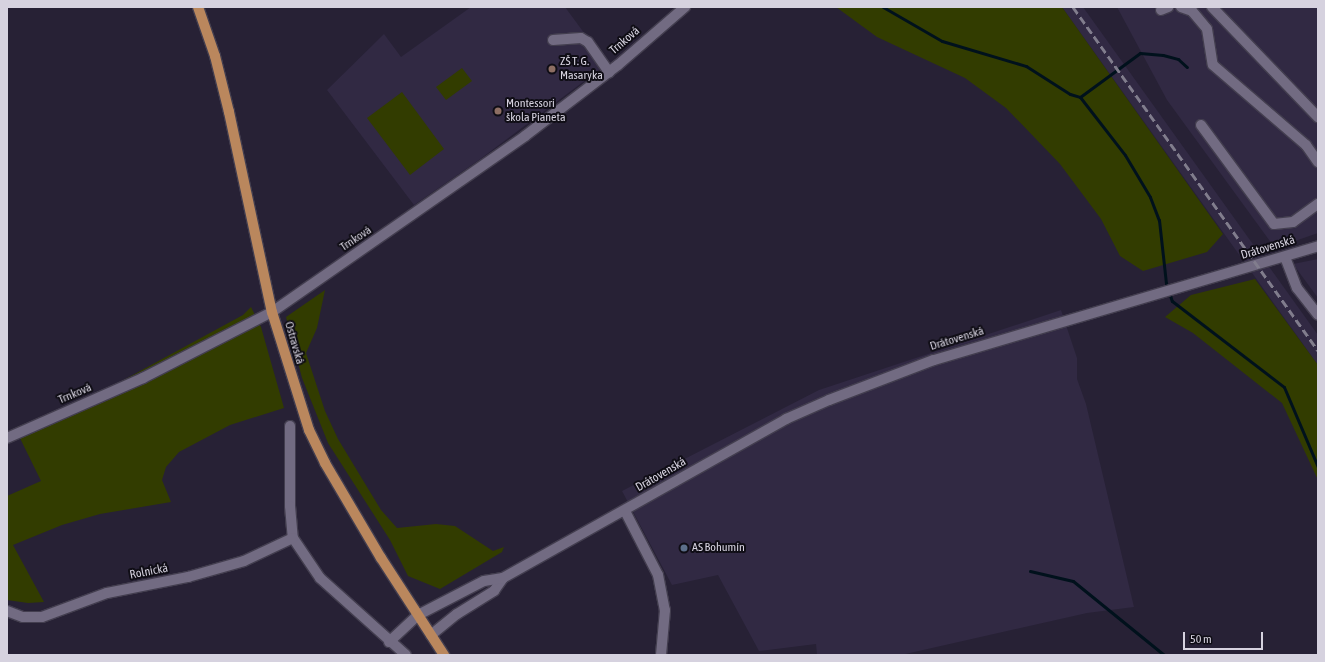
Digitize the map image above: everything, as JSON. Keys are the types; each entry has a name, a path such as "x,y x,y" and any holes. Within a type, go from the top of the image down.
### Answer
{"main road":[{"name":"Ostravská","path":"198,7 215,56 229,112 272,312 309,430 342,494 444,655"}],"street":[{"name":"Trnková","path":"7,438 143,378 272,312 482,168 609,72 685,7"},
{"path":"1181,7 1192,11 1207,29 1213,65 1306,145 1318,162"},
{"path":"1212,7 1318,117"},
{"path":"553,40 582,38 588,42 609,72"},
{"path":"1201,125 1274,224 1293,222 1318,204"},
{"name":"Drátovenská","path":"389,642 418,615 484,580 503,578 625,511 786,419 874,381 934,360 1318,246"},
{"path":"1285,257 1297,288 1318,315"},
{"path":"290,426 290,506 294,538 320,578 389,642 406,655"},
{"path":"625,511 658,575 664,610 661,655"},
{"name":"Rolnická","path":"7,611 23,617 42,617 107,593 188,577 244,561 294,538"},
{"name":"Drátovenská","path":"431,635 457,614 494,591 503,578"}],"shaded area":[{"path":"471,7 565,7 607,64 479,160 414,205 327,90 384,34 401,57"},
{"path":"1062,7 1083,7 1318,335 1318,365"},
{"path":"1117,7 1318,7 1318,233 1275,248 1167,100"},
{"path":"1318,259 1318,298 1293,264"},
{"path":"1061,310 1077,358 1077,379 1086,404 1134,607 1087,613 901,655 817,655 816,644 759,651 718,575 672,585 622,491 819,390"}],"green space":[{"path":"836,7 1062,7 1223,234 1207,252 1143,271 1120,256 1101,219 1060,164 1006,108 965,78 877,37"},
{"path":"462,68 472,81 446,100 436,87"},
{"path":"402,92 444,149 410,175 367,118"},
{"path":"1255,279 1318,365 1318,480 1282,403 1193,333 1165,317 1191,295"},
{"path":"325,290 317,328 306,353 325,411 338,439 381,510 397,528 436,524 455,526 493,551 504,547 502,552 440,589 408,576 390,540 328,443 302,378 286,317"},
{"path":"251,307 261,327 284,408 230,425 179,452 166,467 162,480 171,502 100,514 62,525 13,545 44,602 28,603 7,600 7,496 41,481 15,428 107,389 243,315"}],"waterway":[{"path":"883,7 942,41 1026,66 1070,94 1080,97 1140,53 1163,55 1178,59 1187,67"},
{"path":"1080,97 1125,155 1150,197 1159,220 1166,283 1172,301 1284,387 1318,467"},
{"path":"1030,571 1073,581 1164,655"}],"railway":[{"path":"1073,7 1318,350"}],"place":[{"name":"ZŠ T. G. Masaryka","path":"552,69"},
{"name":"Montessori škola Pianeta","path":"498,111"},
{"name":"AS Bohumín","path":"684,548"}]}
